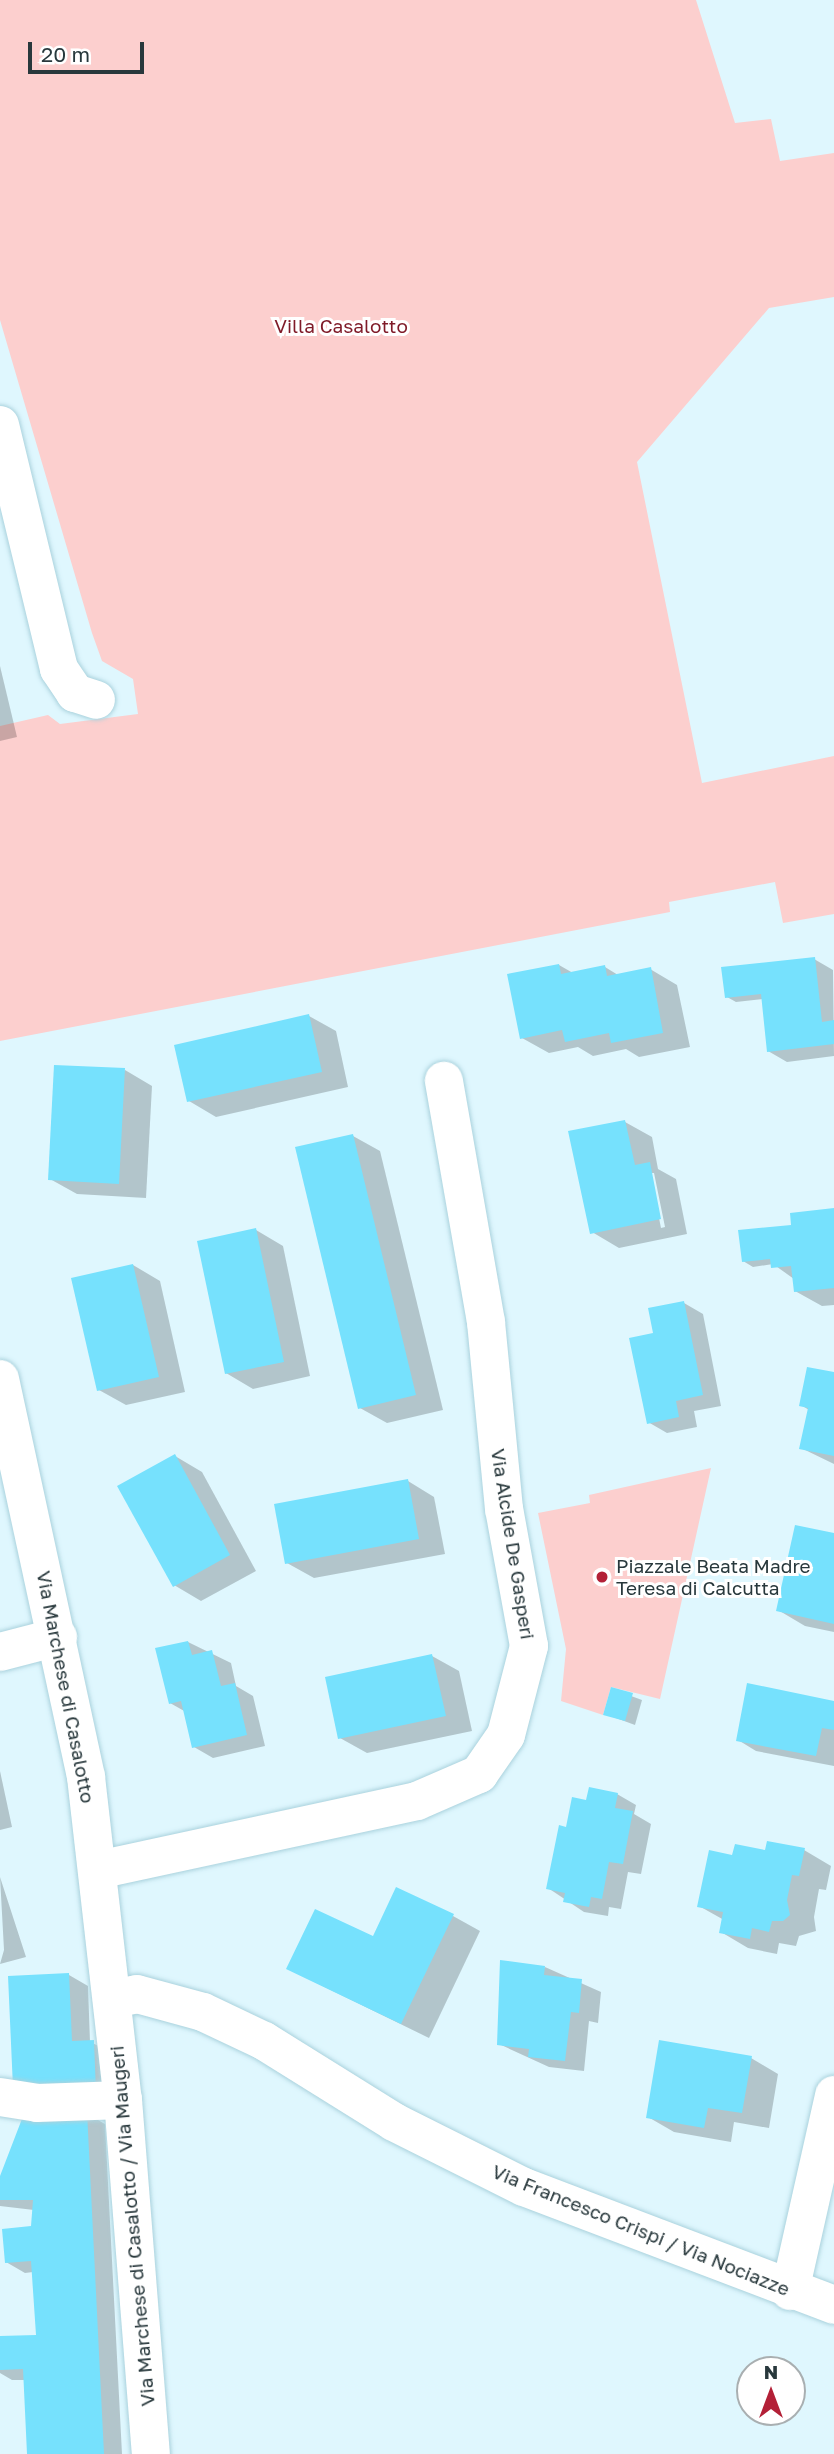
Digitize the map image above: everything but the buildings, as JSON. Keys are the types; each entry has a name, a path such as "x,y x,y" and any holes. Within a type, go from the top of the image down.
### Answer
{"street":[{"path":"0,425 59,668 75,693 96,700"},
{"name":"Via Alcide De Gasperi","path":"98,1870 417,1801 479,1774 506,1735 529,1646 503,1509 486,1322 444,1081"},
{"name":"Via Marchese di Casalotto","path":"0,1379 58,1637 86,1777 111,1999"},
{"path":"0,1652 58,1637"},
{"name":"Via Francesco Crispi / Via Nociazze","path":"111,1999 138,1994 203,2012 264,2041 394,2122 524,2187 790,2291 834,2305"},
{"name":"Via Marchese di Casalotto / Via Maugeri","path":"111,1999 123,2100 151,2454"},
{"path":"790,2291 834,2095"},
{"path":"0,2096 37,2103 123,2100"}],"green space":[{"name":"Villa Casalotto","path":"0,0 696,0 735,123 771,119 780,161 834,153 834,297 769,308 637,462 702,783 834,756 834,914 783,923 775,882 669,902 670,912 0,1041 0,726 48,715 60,724 138,714 133,679 102,661 92,633 0,320"},
{"name":"Piazzale Beata Madre Teresa di Calcutta","path":"711,1468 660,1699 611,1687 603,1715 561,1701 566,1649 538,1513 590,1503 589,1495"}],"place":[{"name":"Piazzale Beata Madre Teresa di Calcutta","path":"602,1577"}]}
